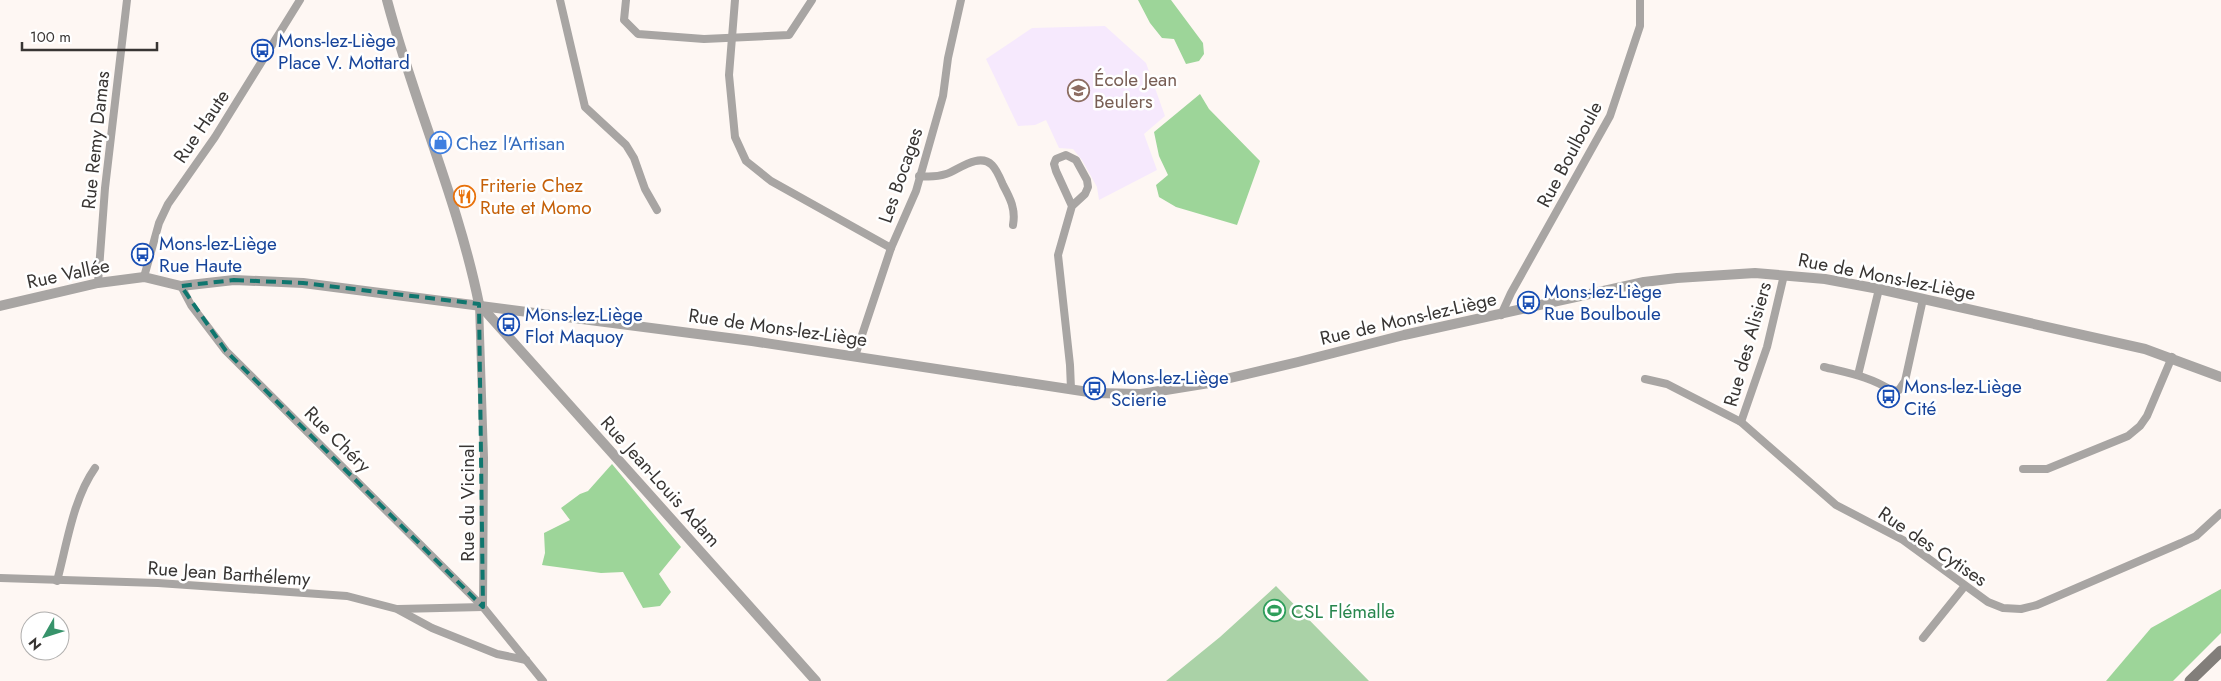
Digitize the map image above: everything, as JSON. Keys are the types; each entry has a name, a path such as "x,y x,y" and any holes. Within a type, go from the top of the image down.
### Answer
{"main road":[{"path":"2190,681 2221,651"}],"street":[{"name":"Rue Remy Damas","path":"98,283 105,188 127,0"},
{"name":"Rue Haute","path":"144,277 156,232 168,204 215,137 300,0"},
{"path":"387,0 402,56 459,223 479,304"},
{"path":"560,0 585,107 626,145 642,183 657,210"},
{"path":"626,0 624,20 638,34 704,39 789,35 812,0"},
{"path":"735,0 729,75 735,137 746,161 771,181 891,248"},
{"name":"Les Bocages","path":"855,356 891,248 916,191 942,96 961,0"},
{"name":"Rue Boulboule","path":"1501,315 1511,293 1610,116 1640,26 1640,0"},
{"path":"1071,389 1058,254 1072,206 1085,194 1087,183 1076,160 1066,155 1056,159 1054,167 1072,206"},
{"path":"919,176 932,177 945,174 979,160 990,163 1012,203 1015,214 1013,225"},
{"name":"Rue de Mons-lez-Liège","path":"181,286 234,280 303,283 479,304 855,356 1095,393 1142,394 1210,382 1404,335 1644,282 1736,274 1784,275 1825,279 1879,289 2120,343 2172,358 2221,377"},
{"name":"Rue des Alisiers","path":"1741,422 1767,348 1784,275"},
{"name":"Rue Vallée","path":"0,306 98,283 144,277"},
{"path":"144,277 181,286"},
{"name":"Rue Chéry","path":"181,286 190,305 226,351 483,607"},
{"path":"1858,375 1879,289"},
{"path":"1824,368 1858,375 1881,383 1892,391 1899,390 1905,381 1923,299"},
{"name":"Rue du Vicinal","path":"479,304 484,458 483,607"},
{"name":"Rue Jean-Louis Adam","path":"479,304 816,681"},
{"path":"2023,469 2047,470 2128,436 2140,426 2147,416 2172,358"},
{"name":"Rue des Cytises","path":"1645,378 1667,384 1741,422 1836,505 1903,540 1964,586 1988,602 2003,608 2021,609 2037,605 2196,536 2221,513"},
{"path":"57,581 79,498 86,481 95,468"},
{"name":"Rue Jean Barthélemy","path":"0,578 158,583 347,596 397,609 432,628 497,654 526,660"},
{"path":"1923,638 1964,586"},
{"path":"483,607 543,681"},
{"name":"Rue Jean Barthélemy","path":"397,609 483,607"}],"highlighted area":[{"path":"234,280 303,283 479,304 483,607 226,351 181,286"}],"shaded area":[{"name":"École Jean Beulers","path":"1105,26 1146,63 1165,116 1144,134 1157,170 1099,200 1097,187 1082,160 1073,149 1059,148 1046,120 1035,125 1018,126 986,59 1032,28"}],"green space":[{"path":"1138,0 1171,0 1203,43 1204,54 1199,61 1186,64 1174,39 1162,38 1150,23"},
{"path":"1200,94 1209,109 1260,161 1237,225 1176,207 1159,197 1156,185 1168,175 1159,156 1154,132"},
{"path":"612,464 681,547 659,574 671,592 660,606 643,608 623,572 601,573 542,565 545,553 544,533 570,520 561,508 580,494 588,491"},
{"name":"CSL Flémalle","path":"1276,586 1369,681 1166,681 1220,637"},
{"path":"2221,589 2221,633 2173,681 2106,681 2151,628"}],"place":[{"name":"Mons-lez-Liège Place V. Mottard","path":"262,51"},
{"name":"École Jean Beulers","path":"1078,90"},
{"name":"Chez l'Artisan","path":"440,143"},
{"name":"Friterie Chez Rute et Momo","path":"464,196"},
{"name":"Mons-lez-Liège Rue Haute","path":"143,254"},
{"name":"Mons-lez-Liège Rue Boulboule","path":"1528,302"},
{"name":"Mons-lez-Liège Flot Maquoy","path":"509,325"},
{"name":"Mons-lez-Liège Scierie","path":"1095,388"},
{"name":"Mons-lez-Liège Cité","path":"1888,397"},
{"name":"CSL Flémalle","path":"1275,611"}]}
